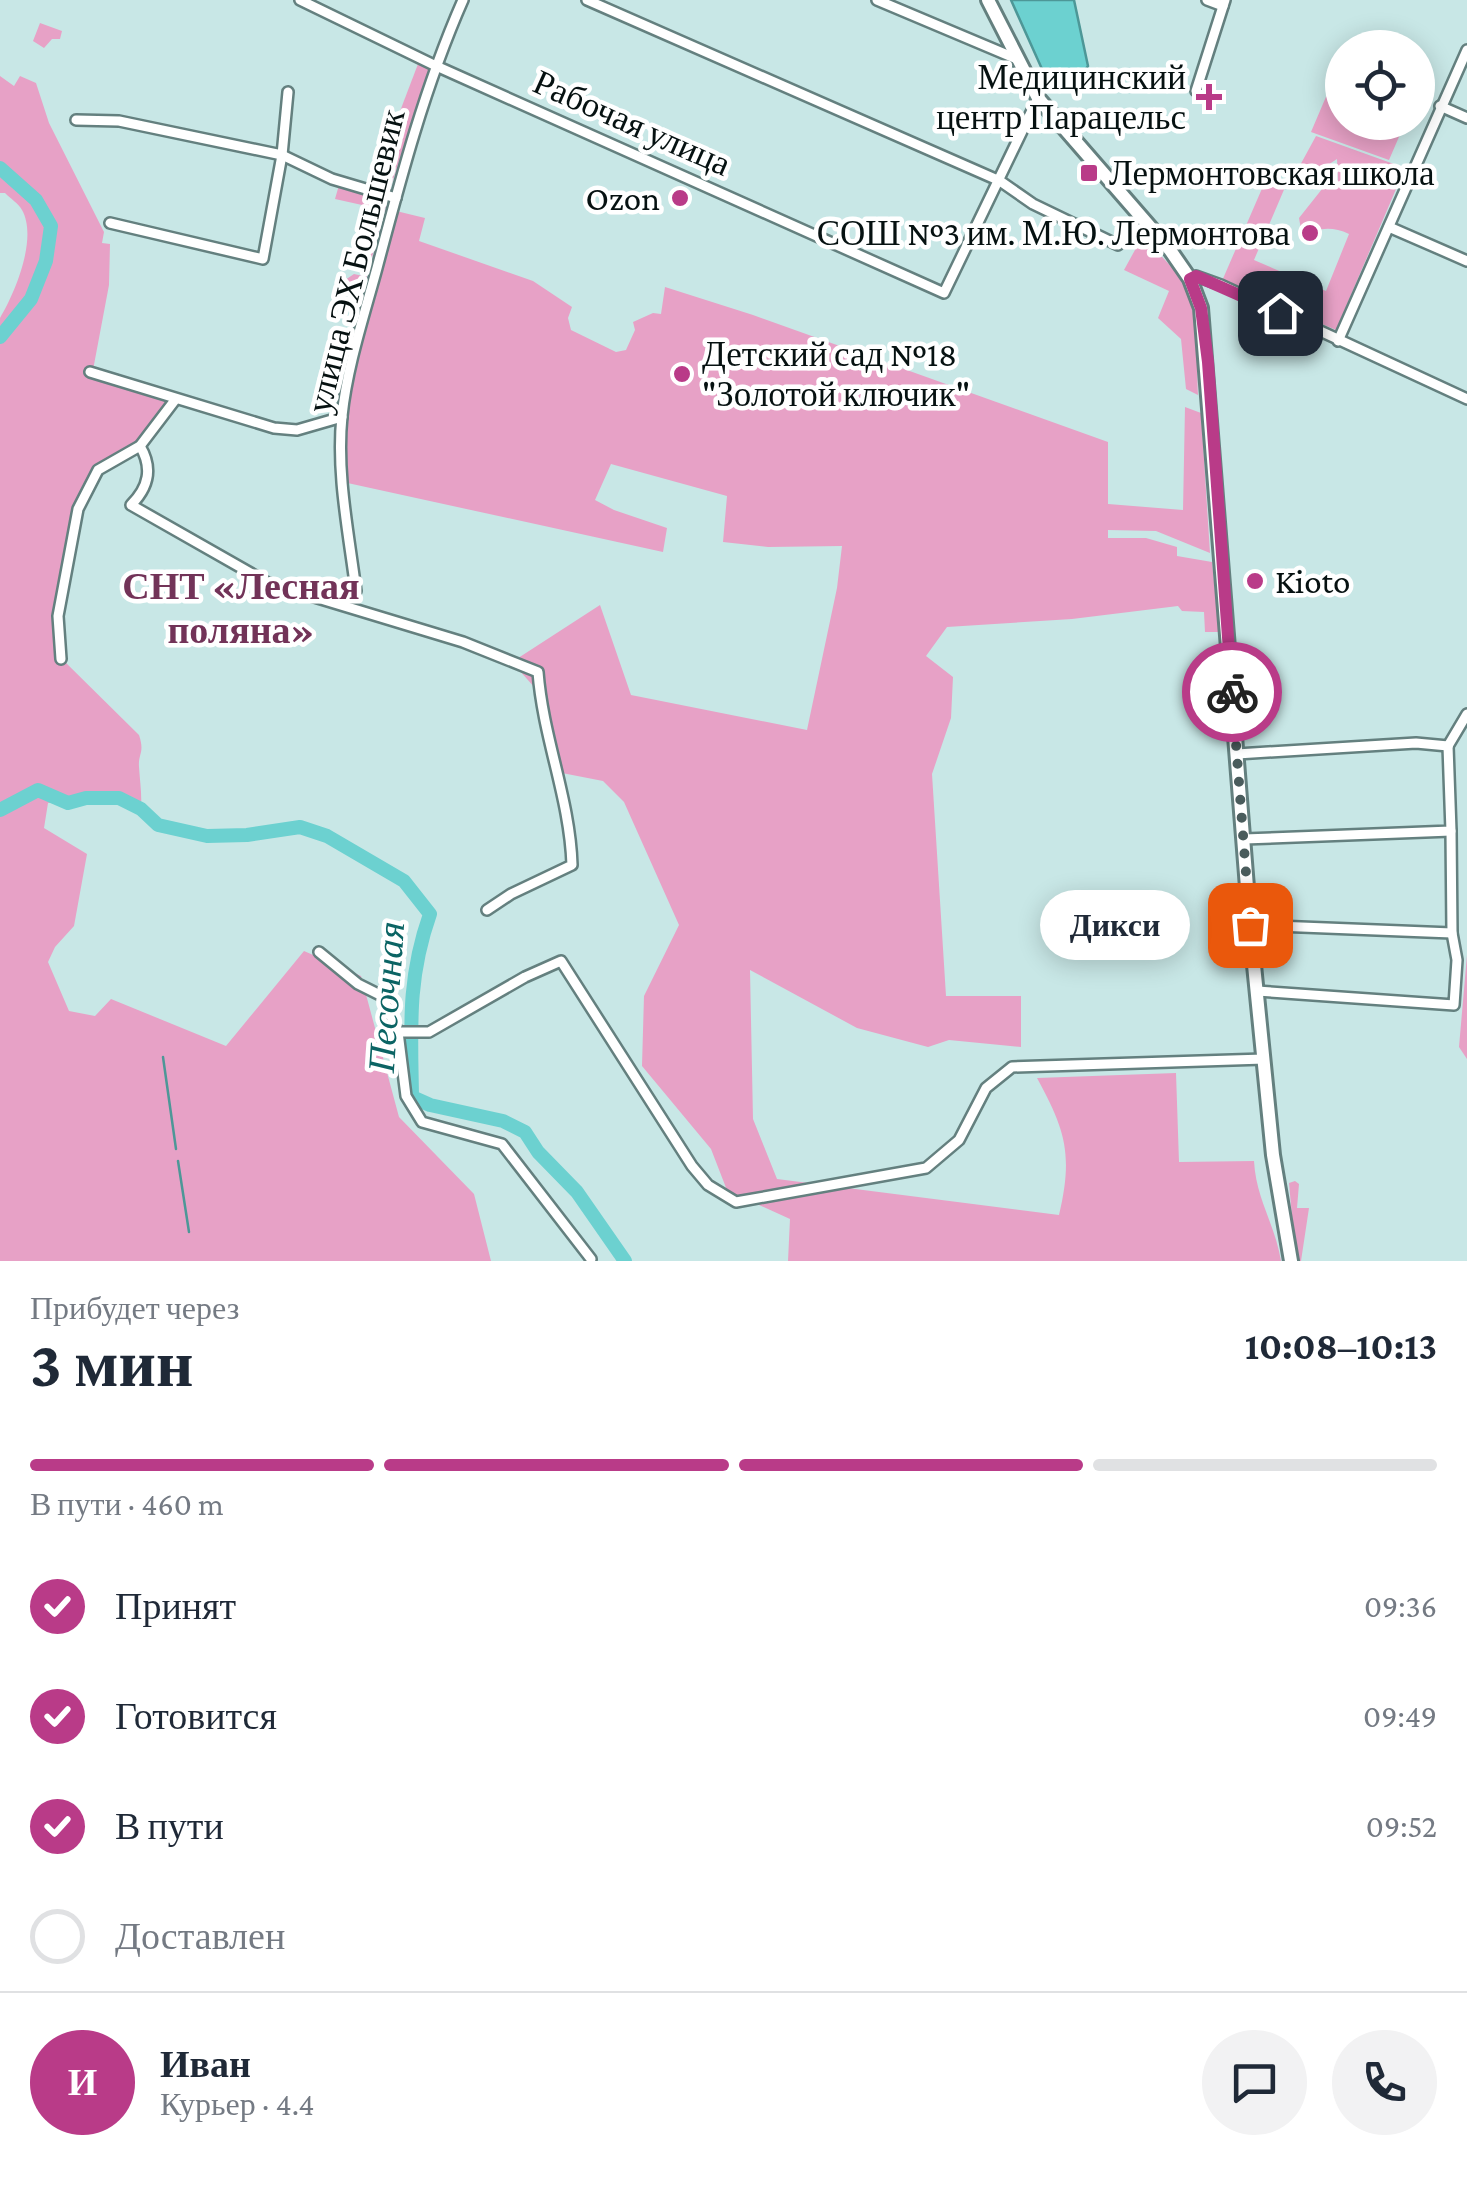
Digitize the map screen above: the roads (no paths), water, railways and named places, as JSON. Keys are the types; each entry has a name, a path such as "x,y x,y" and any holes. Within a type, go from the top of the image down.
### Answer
{"main road":[{"path":"988,0 1038,98 1170,250 1190,279 1201,308 1250,925 1273,1155 1290,1261"}],"street":[{"name":"Рабочая улица","path":"300,0 434,65 944,292 1000,181"},
{"name":"улица ЭХ Большевик","path":"356,591 342,482 342,417 365,310 434,65 464,0"},
{"path":"587,0 1000,181 1033,204 1118,244"},
{"path":"878,0 1017,60"},
{"path":"1196,91 1224,3 1207,0"},
{"path":"1338,341 1467,50"},
{"path":"110,224 262,259 282,155 288,92"},
{"path":"1000,181 1038,98"},
{"path":"1440,106 1467,118"},
{"path":"76,120 119,120 282,155 332,179 396,198"},
{"path":"1389,227 1467,261"},
{"path":"1190,279 1196,276 1221,285 1467,399"},
{"path":"90,372 274,428 298,430 342,417"},
{"path":"62,659 58,616 78,510 98,470 140,446 175,400"},
{"path":"140,446 148,459 150,475 131,506 241,570 328,604 463,642 538,672 551,756 560,779 572,865 510,894 487,910"},
{"path":"1257,991 1454,1005 1457,960 1452,933 1448,746 1467,714"},
{"path":"1238,754 1416,743 1448,746"},
{"path":"1244,839 1451,831"},
{"path":"1250,925 1452,933"},
{"path":"319,952 358,984 382,996 398,1032 406,1096 422,1122 502,1144 592,1259"},
{"path":"398,1032 429,1032 525,977 561,962 692,1166 708,1184 736,1202 926,1168 959,1140 986,1088 1012,1067 1264,1059"}],"water":[{"path":"1011,0 1074,0 1088,66 1083,73 1046,78"}],"waterway":[{"name":"Песочная","path":"0,168 36,200 51,226 46,261 31,299 0,337"},
{"name":"Песочная","path":"0,810 38,790 68,803 86,798 119,798 141,809 158,825 207,836 300,827 327,836 404,881 430,914 414,983 412,1097 430,1105 503,1121 525,1132 538,1152 577,1192 625,1261"},
{"path":"163,1057 176,1149"},
{"path":"178,1161 189,1232"}],"place":[{"name":"Медицинский центр Парацельс","path":"1209,97"},
{"name":"Лермонтовская школа","path":"1089,173"},
{"name":"Ozon","path":"680,198"},
{"name":"СОШ №3 им. М.Ю. Лермонтова","path":"1310,233"},
{"name":"Детский сад №18 \"Золотой ключик\"","path":"682,374"},
{"name":"Kioto","path":"1255,581"},
{"name":"Дикси","path":"1250,925"}],"district":[{"name":"СНТ «Лесная поляна»","path":"241,608"}]}
